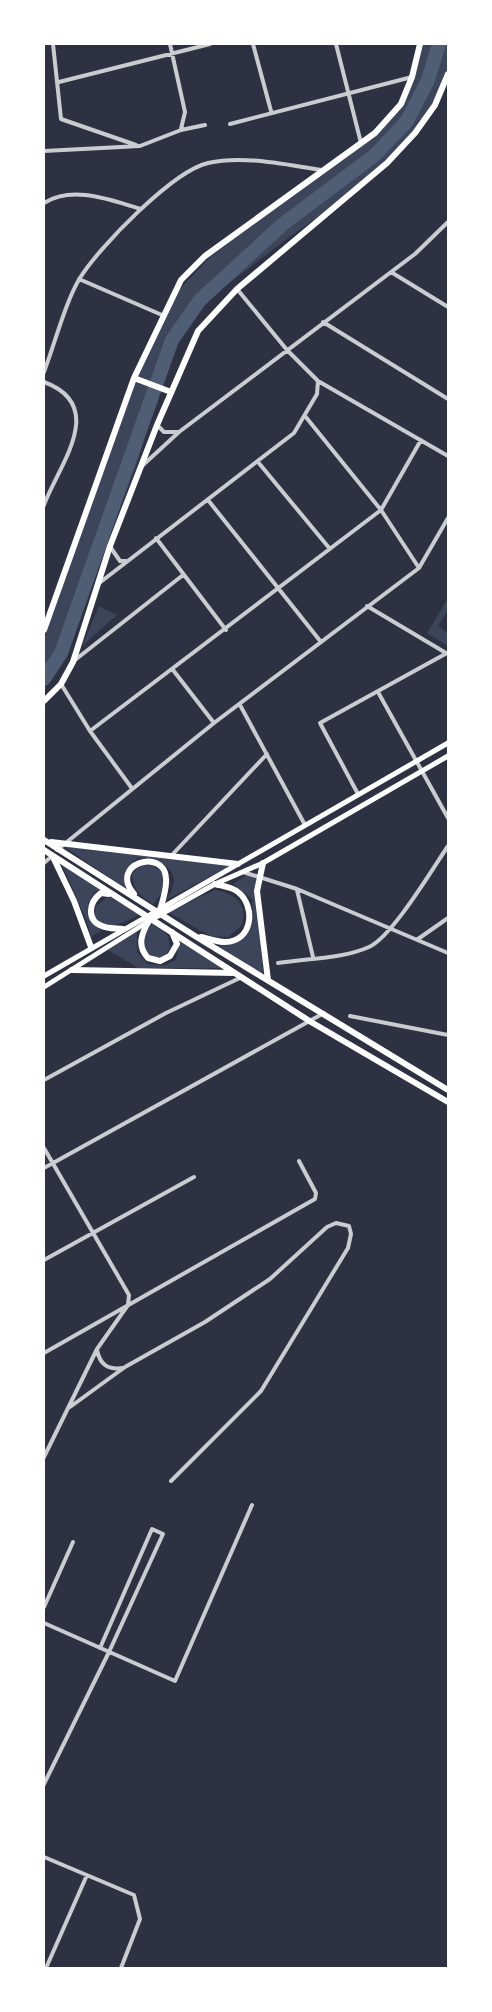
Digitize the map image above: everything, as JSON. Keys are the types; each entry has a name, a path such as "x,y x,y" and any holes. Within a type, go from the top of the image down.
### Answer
{"main road":[{"path":"44,630 134,378 162,315 181,280 205,256 361,143 401,104 412,77 420,44"},
{"path":"44,701 60,684 73,662 110,546 157,425 198,331 237,289 387,163 415,133 435,105 448,76"},
{"path":"134,378 171,392"},
{"path":"44,976 448,743"},
{"path":"44,987 149,921 215,884 263,863 448,756"},
{"path":"45,840 60,846 195,936 448,1090"},
{"path":"60,846 238,864"},
{"path":"44,849 311,1022 448,1102"},
{"path":"52,856 77,908 91,947"},
{"path":"138,899 128,886 127,878 131,868 139,863 157,863 164,869 166,877 160,910"},
{"path":"263,863 259,877 260,921 268,980"},
{"path":"195,936 226,942 235,939 249,928 250,916 244,899 232,889 215,884"},
{"path":"117,897 101,894 96,897 90,910 99,925 123,929"},
{"path":"149,921 142,933 141,942 144,954 152,960 164,960 176,949 176,939 167,928"},
{"path":"72,970 236,973"}],"street":[{"path":"53,44 60,82 61,119 140,146"},
{"path":"170,44 185,112 185,121 181,130"},
{"path":"60,82 210,44"},
{"path":"254,44 271,111"},
{"path":"336,44 361,143"},
{"path":"230,124 348,91 412,77"},
{"path":"44,151 140,146 181,130 205,125"},
{"path":"44,505 77,432 73,407 65,395 45,382 44,372 79,279 141,208 187,172 207,163 262,162 322,170"},
{"path":"44,203 67,194 94,196 141,208"},
{"path":"140,468 179,432 415,254 448,222"},
{"path":"391,272 448,307"},
{"path":"79,279 162,315"},
{"path":"237,289 287,350 318,381 448,456"},
{"path":"323,322 448,399"},
{"path":"97,585 294,433 317,394 318,381"},
{"path":"305,416 381,510 419,568"},
{"path":"157,425 164,432 179,432"},
{"path":"90,731 226,630 276,589 381,510 421,440"},
{"path":"258,462 330,549"},
{"path":"208,500 276,589 321,642"},
{"path":"44,863 60,846 214,723 419,568 448,518"},
{"path":"156,538 226,630"},
{"path":"110,546 114,556 120,561 126,561"},
{"path":"73,662 105,634 183,575"},
{"path":"367,606 448,653"},
{"path":"358,794 320,723 448,653"},
{"path":"173,670 214,723"},
{"path":"60,684 90,731 132,788"},
{"path":"378,692 448,818"},
{"path":"240,705 304,825"},
{"path":"171,856 267,754"},
{"path":"278,963 346,954 372,946 390,928 448,846"},
{"path":"241,872 297,889 448,952"},
{"path":"297,889 313,957"},
{"path":"417,939 448,918"},
{"path":"44,1080 166,1013 242,977"},
{"path":"44,1168 324,1013"},
{"path":"350,1016 448,1035"},
{"path":"44,1148 129,1295 128,1305 97,1349 44,1457"},
{"path":"44,1353 315,1199 316,1193 299,1161"},
{"path":"44,1260 194,1177"},
{"path":"70,1407 125,1367 205,1322 270,1279 327,1227 336,1223 349,1226 351,1234 348,1248 261,1391 171,1481"},
{"path":"97,1349 103,1365 112,1370 125,1367"},
{"path":"44,1623 175,1681 252,1505"},
{"path":"44,1784 109,1652 163,1534 152,1529 100,1648"},
{"path":"44,1607 73,1542"},
{"path":"44,1857 134,1895 141,1919 121,1968"},
{"path":"46,1968 87,1875"}],"shaded area":[{"path":"421,44 448,44 449,64 448,75 437,102 420,127 377,172 199,306 188,323 162,380 138,461 63,656 44,687 44,640 134,378 179,290 210,257 319,174 358,148 402,103"},
{"path":"448,598 448,610 438,626 448,633 448,646 427,633"},
{"path":"99,606 117,615 82,646"},
{"path":"63,846 232,865 166,900 174,882 173,875 163,864 137,858 126,871 125,888"},
{"path":"153,865 163,874 162,893 153,904 138,892 133,881 132,875 137,868"},
{"path":"63,866 101,889 95,892 88,903 91,922 102,930 91,937 87,922"},
{"path":"247,875 256,879 263,974 218,946 236,942 247,932 250,925 252,899 233,884"},
{"path":"215,890 238,900 243,911 242,925 228,937 210,936 168,912"},
{"path":"114,897 140,914 117,924 99,922 94,917 96,906 106,898"},
{"path":"154,921 168,936 170,947 165,958 153,960 143,947 145,933"},
{"path":"137,931 137,952 148,964 165,965 176,960 180,937 226,968 138,968 108,950"}],"waterway":[{"path":"44,679 61,653 172,340 200,300 283,224 375,155 407,121 428,80 439,44"}]}
